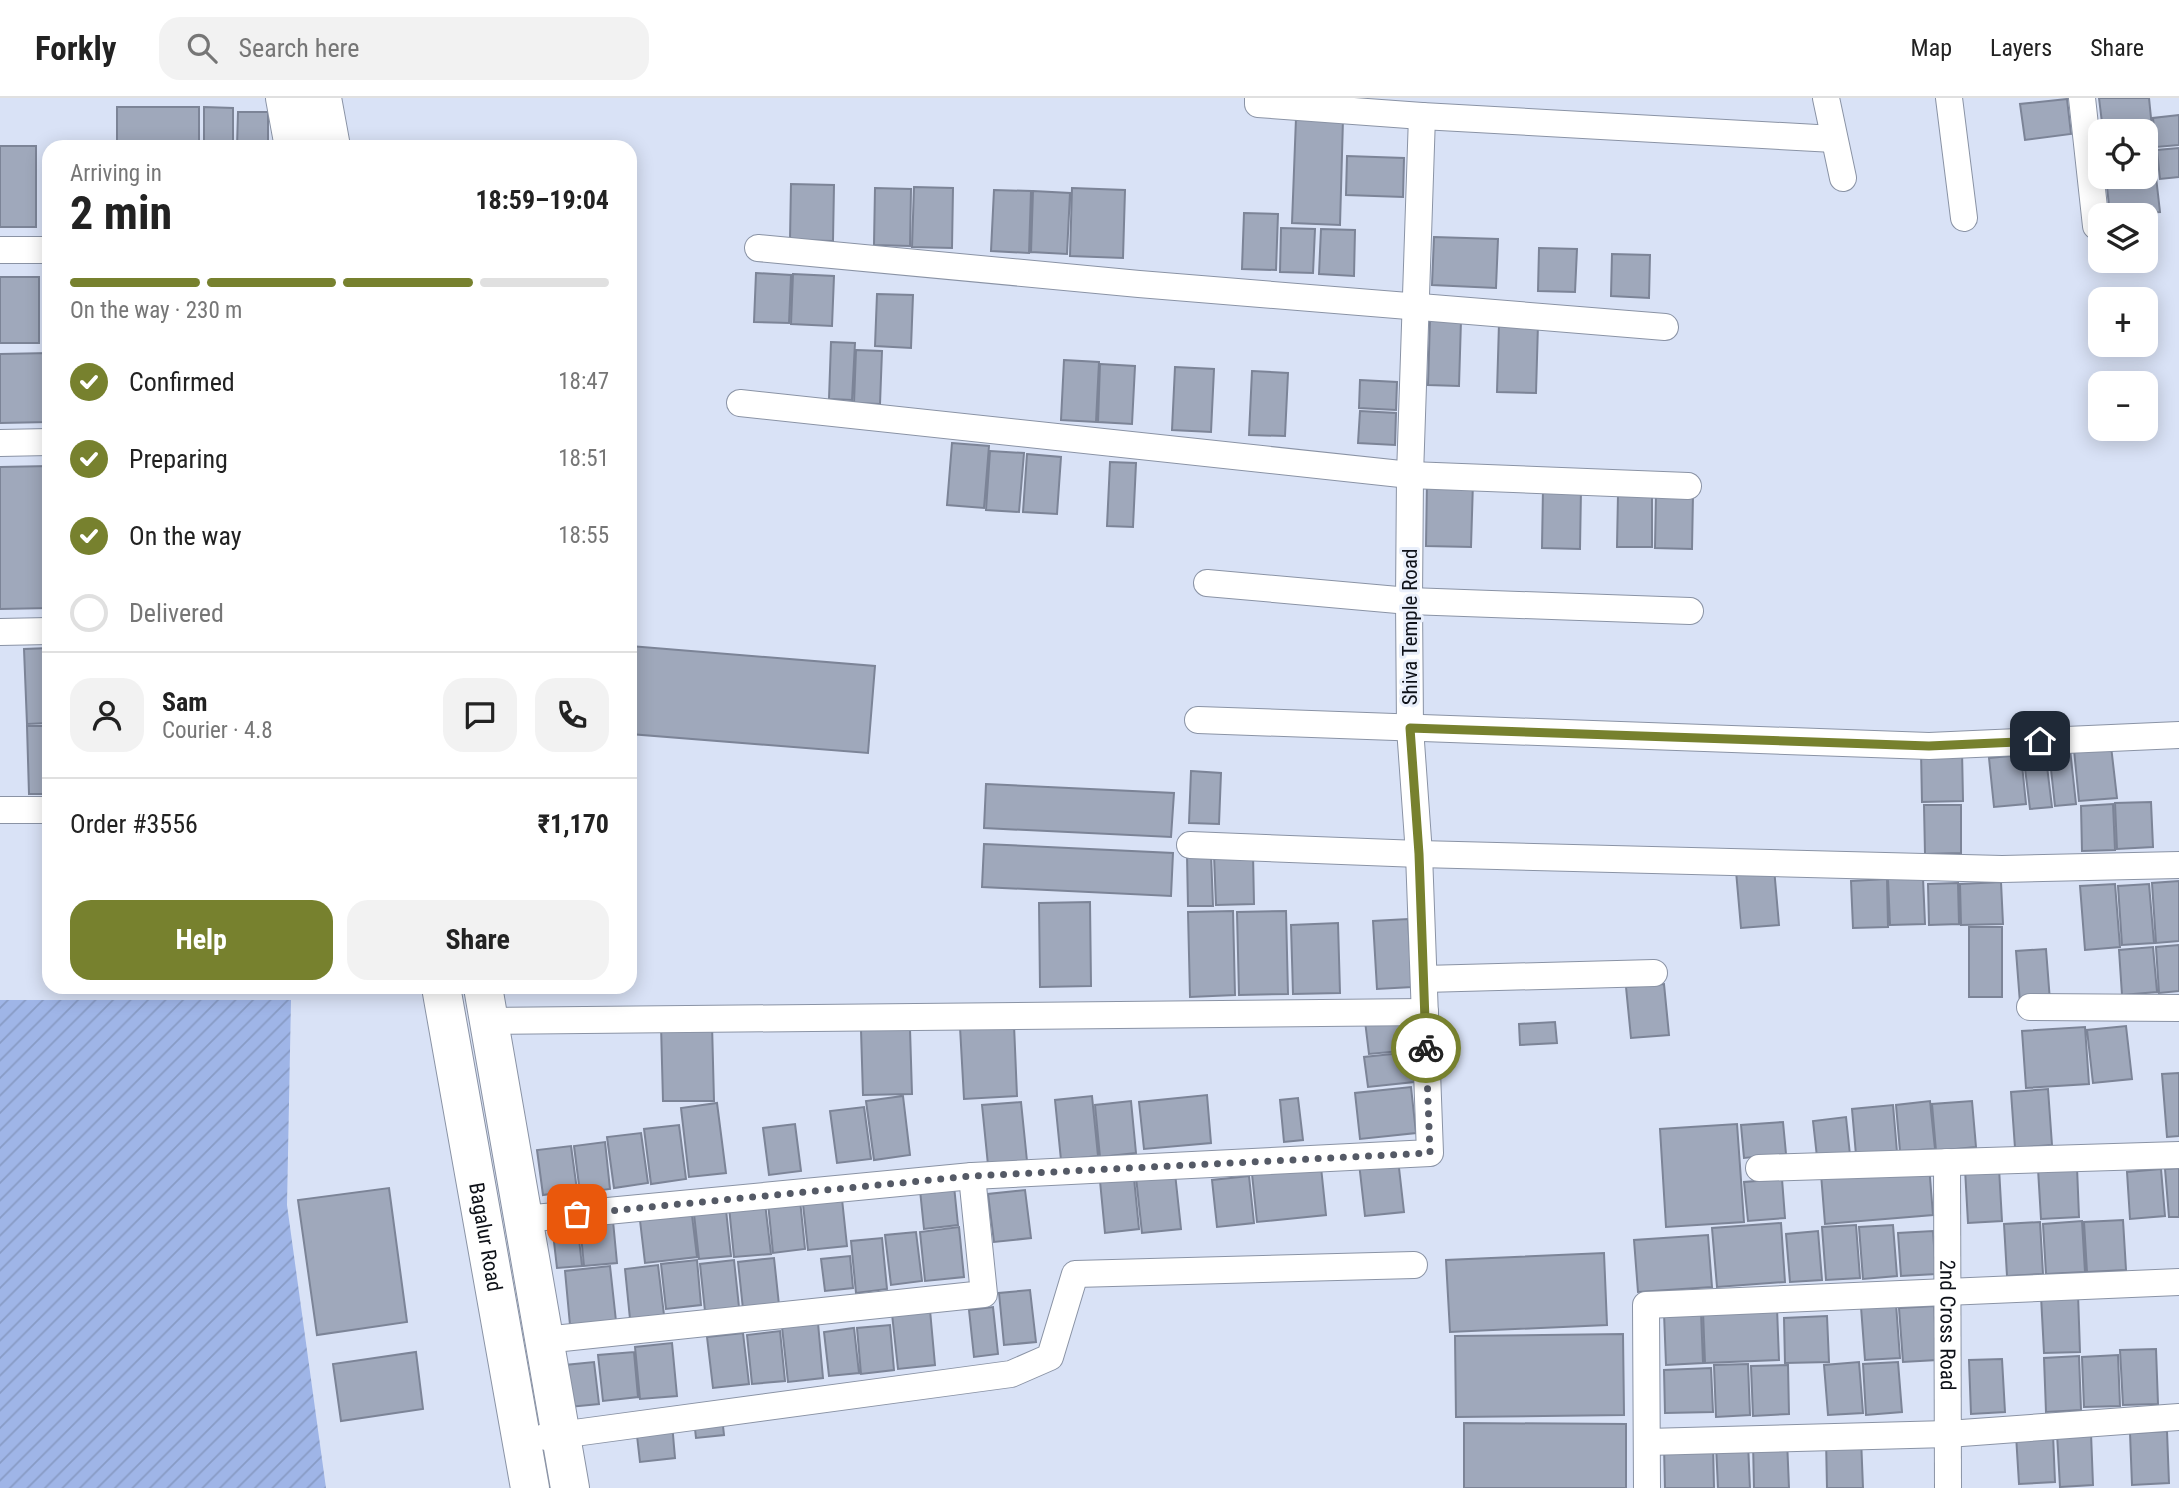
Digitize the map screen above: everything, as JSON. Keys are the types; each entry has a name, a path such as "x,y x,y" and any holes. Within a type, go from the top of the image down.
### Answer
{"main road":[{"path":"285,98 293,140"},
{"path":"322,98 330,140"},
{"name":"Bagalur Road","path":"442,994 530,1488"},
{"name":"Bagalur Road","path":"487,1004 570,1488"}],"street":[{"path":"1258,98 1258,104 1422,116 1835,139"},
{"path":"1826,98 1843,178"},
{"path":"1949,98 1964,218"},
{"path":"2082,98 2093,203"},
{"name":"Shiva Temple Road","path":"524,1219 972,1176 1430,1153 1419,854 1410,728 1409,601 1410,475 1422,116"},
{"path":"758,248 1139,285 1665,327"},
{"path":"0,250 42,250"},
{"path":"740,403 1410,475 1688,486"},
{"path":"0,443 42,442"},
{"path":"1207,583 1409,601 1690,611"},
{"path":"0,632 42,631"},
{"path":"1198,720 1929,746 2179,735"},
{"path":"0,810 42,810"},
{"path":"1190,845 1419,854 2002,869 2179,865"},
{"path":"1424,979 1654,973"},
{"path":"487,1004 1425,1012"},
{"path":"2030,1007 2179,1008"},
{"path":"1759,1168 2179,1155"},
{"name":"2nd Cross Road","path":"1947,1162 1948,1488"},
{"path":"544,1340 984,1294 972,1176"},
{"path":"522,1441 1011,1374 1050,1357 1075,1274 1414,1265"},
{"path":"1647,1488 1646,1305 2179,1282"},
{"path":"1647,1443 1948,1434 2179,1417"}],"shaded area":[{"path":"0,1000 291,1000 287,1205 326,1488 0,1488"}],"building":[{"path":"2099,98 2149,98 2151,119 2102,119"},
{"path":"2067,99 2071,134 2025,140 2020,104"},
{"path":"117,107 199,107 199,140 117,140"},
{"path":"204,107 233,108 233,140 204,140"},
{"path":"238,112 268,112 268,140 237,140"},
{"path":"2179,115 2179,145 2158,147 2158,119 2153,118"},
{"path":"1296,118 1343,119 1340,225 1292,223"},
{"path":"0,146 36,146 36,227 0,227"},
{"path":"2179,148 2179,177 2160,179 2158,150"},
{"path":"1347,156 1404,158 1403,197 1346,195"},
{"path":"791,184 834,185 833,241 790,240"},
{"path":"914,187 953,188 952,248 912,247"},
{"path":"875,188 911,189 910,246 874,245"},
{"path":"1072,188 1125,190 1123,258 1070,256"},
{"path":"2107,189 2157,189 2160,212 2158,203 2109,203"},
{"path":"994,190 1031,191 1029,253 991,251"},
{"path":"1033,191 1070,193 1067,254 1031,252"},
{"path":"1244,213 1278,214 1276,270 1242,269"},
{"path":"1281,228 1315,229 1313,273 1280,272"},
{"path":"1321,229 1355,230 1354,276 1319,274"},
{"path":"1434,237 1498,239 1496,288 1432,285"},
{"path":"1539,248 1577,249 1575,292 1538,291"},
{"path":"1612,254 1650,255 1649,298 1611,296"},
{"path":"756,273 791,275 789,323 754,322"},
{"path":"793,274 834,276 832,326 791,324"},
{"path":"0,277 39,277 39,343 0,343"},
{"path":"877,294 913,295 911,348 875,346"},
{"path":"1430,319 1461,320 1459,386 1428,385"},
{"path":"1499,323 1538,324 1536,393 1497,392"},
{"path":"831,342 855,343 852,400 829,399"},
{"path":"856,350 882,351 880,404 854,403"},
{"path":"42,353 42,422 0,423 0,354"},
{"path":"1064,360 1099,362 1096,422 1061,420"},
{"path":"1100,364 1135,366 1132,424 1098,422"},
{"path":"1175,367 1214,369 1211,432 1172,430"},
{"path":"1252,371 1288,373 1285,436 1249,435"},
{"path":"1360,380 1397,382 1396,410 1359,408"},
{"path":"1360,411 1396,413 1395,445 1358,443"},
{"path":"952,443 989,446 984,508 947,505"},
{"path":"990,451 1024,453 1019,512 986,510"},
{"path":"1027,454 1061,457 1057,514 1023,512"},
{"path":"1110,462 1136,463 1133,527 1107,526"},
{"path":"42,466 42,608 0,609 0,467"},
{"path":"1427,481 1473,482 1471,547 1426,546"},
{"path":"1543,488 1581,489 1580,549 1542,548"},
{"path":"1656,493 1693,494 1692,549 1655,548"},
{"path":"1618,494 1652,494 1652,547 1617,547"},
{"path":"637,647 875,666 868,753 637,735"},
{"path":"42,648 42,723 27,724 24,649"},
{"path":"27,726 42,726 42,794 29,794"},
{"path":"2111,746 2117,798 2079,801 2074,750"},
{"path":"2070,749 2076,804 2055,806 2049,751"},
{"path":"1962,750 1963,801 1922,802 1921,751"},
{"path":"2045,750 2052,807 2030,809 2023,752"},
{"path":"2021,755 2026,804 1994,807 1989,758"},
{"path":"1191,771 1221,773 1219,824 1189,823"},
{"path":"986,784 1174,793 1171,837 984,828"},
{"path":"2151,802 2153,847 2117,849 2115,803"},
{"path":"2113,804 2115,850 2082,851 2081,806"},
{"path":"1924,805 1961,805 1961,853 1925,854"},
{"path":"984,844 1173,853 1171,896 982,887"},
{"path":"1211,854 1213,906 1188,906 1187,855"},
{"path":"1253,854 1254,904 1216,905 1214,855"},
{"path":"1774,868 1779,925 1741,928 1736,871"},
{"path":"1923,878 1925,924 1890,925 1888,879"},
{"path":"1887,879 1888,927 1853,928 1851,881"},
{"path":"2179,881 2179,941 2156,943 2152,883"},
{"path":"2001,882 2003,924 1961,925 1960,884"},
{"path":"1958,883 1959,924 1929,925 1928,884"},
{"path":"2115,884 2120,947 2085,950 2080,886"},
{"path":"2149,884 2154,943 2122,945 2118,886"},
{"path":"1090,902 1091,986 1040,987 1039,903"},
{"path":"1233,911 1235,995 1190,997 1188,912"},
{"path":"1286,911 1288,994 1239,995 1237,912"},
{"path":"1408,919 1412,987 1377,989 1373,921"},
{"path":"1338,923 1340,993 1293,994 1291,925"},
{"path":"1969,927 2002,927 2002,997 1969,997"},
{"path":"2179,945 2179,991 2159,993 2156,947"},
{"path":"2153,947 2157,992 2122,995 2119,950"},
{"path":"2046,949 2050,1001 2020,1003 2016,951"},
{"path":"1664,984 1669,1035 1631,1038 1626,987"},
{"path":"1408,1017 1411,1050 1369,1054 1365,1021"},
{"path":"1555,1022 1557,1043 1520,1045 1519,1024"},
{"path":"712,1024 714,1101 663,1101 661,1025"},
{"path":"1014,1025 1017,1096 964,1099 960,1027"},
{"path":"2126,1026 2132,1079 2093,1083 2087,1030"},
{"path":"2085,1027 2089,1084 2026,1088 2022,1031"},
{"path":"910,1029 912,1094 863,1095 861,1030"},
{"path":"1411,1052 1414,1082 1368,1087 1364,1057"},
{"path":"2179,1073 2179,1136 2167,1137 2162,1074"},
{"path":"1411,1087 1416,1133 1360,1139 1355,1093"},
{"path":"2048,1089 2052,1145 2015,1148 2011,1092"},
{"path":"1207,1095 1211,1143 1144,1149 1139,1102"},
{"path":"903,1096 910,1155 874,1160 866,1101"},
{"path":"1092,1096 1098,1156 1061,1160 1055,1100"},
{"path":"1298,1098 1303,1140 1284,1142 1280,1100"},
{"path":"1131,1101 1136,1153 1100,1157 1095,1105"},
{"path":"1930,1101 1935,1149 1900,1151 1896,1105"},
{"path":"1972,1101 1976,1147 1936,1151 1932,1104"},
{"path":"1021,1102 1027,1161 988,1165 982,1105"},
{"path":"717,1103 726,1173 689,1177 681,1108"},
{"path":"1893,1105 1897,1152 1856,1155 1852,1109"},
{"path":"864,1107 871,1159 837,1163 830,1111"},
{"path":"1846,1117 1850,1155 1817,1157 1813,1121"},
{"path":"1783,1122 1786,1154 1744,1158 1741,1125"},
{"path":"795,1124 801,1171 769,1175 763,1128"},
{"path":"1737,1124 1744,1222 1666,1227 1660,1129"},
{"path":"679,1125 686,1179 651,1184 644,1129"},
{"path":"641,1133 648,1183 614,1188 607,1137"},
{"path":"605,1142 610,1189 580,1193 574,1146"},
{"path":"571,1146 577,1190 543,1195 537,1150"},
{"path":"1398,1159 1404,1212 1365,1216 1359,1163"},
{"path":"1929,1165 1933,1215 1825,1224 1821,1174"},
{"path":"1321,1167 1326,1215 1257,1222 1252,1174"},
{"path":"2077,1167 2079,1217 2041,1219 2038,1169"},
{"path":"1999,1168 2002,1221 1968,1223 1965,1169"},
{"path":"2179,1168 2179,1217 2169,1217 2165,1169"},
{"path":"2161,1169 2165,1216 2130,1219 2127,1172"},
{"path":"1175,1173 1181,1229 1142,1233 1136,1177"},
{"path":"1249,1176 1254,1223 1217,1227 1212,1180"},
{"path":"1134,1178 1139,1229 1105,1233 1100,1181"},
{"path":"1782,1179 1785,1218 1748,1221 1744,1182"},
{"path":"954,1186 958,1225 924,1229 920,1190"},
{"path":"389,1188 407,1322 317,1335 298,1200"},
{"path":"1025,1190 1031,1238 994,1242 988,1194"},
{"path":"842,1199 847,1246 808,1250 803,1204"},
{"path":"800,1200 805,1249 773,1253 768,1203"},
{"path":"765,1203 771,1254 734,1257 729,1207"},
{"path":"691,1207 697,1257 645,1263 639,1212"},
{"path":"726,1210 731,1256 699,1259 694,1214"},
{"path":"2123,1220 2126,1270 2087,1272 2084,1222"},
{"path":"613,1221 617,1263 584,1266 580,1225"},
{"path":"2082,1221 2085,1272 2046,1274 2043,1224"},
{"path":"2040,1222 2043,1274 2007,1276 2004,1224"},
{"path":"1781,1223 1785,1282 1717,1287 1712,1228"},
{"path":"1856,1225 1860,1278 1826,1280 1822,1227"},
{"path":"1893,1225 1897,1276 1863,1279 1859,1227"},
{"path":"959,1227 964,1277 925,1281 920,1232"},
{"path":"578,1230 582,1266 557,1268 553,1233"},
{"path":"1818,1231 1822,1280 1790,1282 1786,1234"},
{"path":"1933,1231 1936,1274 1901,1276 1898,1233"},
{"path":"916,1232 922,1281 891,1285 885,1235"},
{"path":"1708,1235 1712,1287 1638,1292 1634,1240"},
{"path":"882,1238 887,1289 856,1293 851,1241"},
{"path":"1604,1253 1607,1325 1450,1332 1446,1260"},
{"path":"850,1256 853,1288 825,1291 821,1259"},
{"path":"774,1258 779,1305 743,1309 738,1262"},
{"path":"697,1260 701,1305 666,1309 661,1264"},
{"path":"734,1260 739,1307 705,1311 700,1264"},
{"path":"658,1265 664,1315 630,1319 625,1269"},
{"path":"610,1266 616,1321 570,1325 565,1271"},
{"path":"1030,1290 1036,1342 1004,1345 999,1293"},
{"path":"2078,1294 2080,1352 2044,1353 2041,1296"},
{"path":"1896,1304 1900,1358 1865,1360 1861,1307"},
{"path":"1934,1306 1937,1360 1903,1362 1899,1308"},
{"path":"993,1307 998,1354 974,1357 969,1310"},
{"path":"1777,1308 1779,1360 1705,1363 1703,1311"},
{"path":"930,1310 935,1365 898,1369 892,1314"},
{"path":"1701,1312 1703,1363 1666,1365 1664,1313"},
{"path":"1827,1316 1829,1362 1785,1363 1784,1318"},
{"path":"818,1323 823,1378 788,1382 782,1327"},
{"path":"890,1325 894,1370 861,1374 857,1328"},
{"path":"854,1328 859,1373 829,1376 824,1332"},
{"path":"780,1331 785,1381 752,1384 747,1335"},
{"path":"743,1333 749,1384 713,1388 707,1337"},
{"path":"1623,1334 1624,1415 1456,1417 1455,1336"},
{"path":"672,1343 677,1396 640,1399 635,1347"},
{"path":"2156,1349 2158,1404 2123,1405 2120,1350"},
{"path":"416,1352 423,1409 341,1421 333,1364"},
{"path":"634,1352 638,1397 603,1401 598,1355"},
{"path":"2118,1355 2120,1406 2084,1407 2082,1357"},
{"path":"2079,1356 2081,1410 2046,1412 2044,1358"},
{"path":"2002,1359 2005,1412 1971,1414 1969,1360"},
{"path":"594,1362 599,1404 569,1407 565,1365"},
{"path":"1859,1362 1863,1413 1828,1415 1824,1365"},
{"path":"1898,1362 1902,1412 1866,1415 1863,1364"},
{"path":"1748,1364 1750,1415 1716,1417 1714,1365"},
{"path":"1788,1365 1789,1414 1753,1416 1751,1366"},
{"path":"1711,1368 1713,1412 1665,1413 1664,1370"},
{"path":"722,1417 724,1435 696,1438 694,1420"},
{"path":"672,1423 675,1458 640,1462 636,1427"},
{"path":"1464,1423 1626,1424 1626,1488 1464,1488"},
{"path":"2167,1431 2169,1483 2132,1485 2130,1433"},
{"path":"2091,1433 2093,1485 2060,1487 2057,1434"},
{"path":"2053,1434 2055,1482 2019,1484 2016,1435"},
{"path":"1861,1438 1863,1488 1827,1488 1826,1439"},
{"path":"1787,1440 1789,1488 1754,1488 1753,1442"},
{"path":"1748,1443 1750,1488 1718,1488 1716,1445"},
{"path":"1713,1444 1714,1488 1665,1488 1664,1446"}],"way so far":[{"path":"577,1214 972,1176 1430,1153 1426,1048"}],"route":[{"path":"1426,1048 1419,854 1410,728 1929,746 2040,741"}]}
